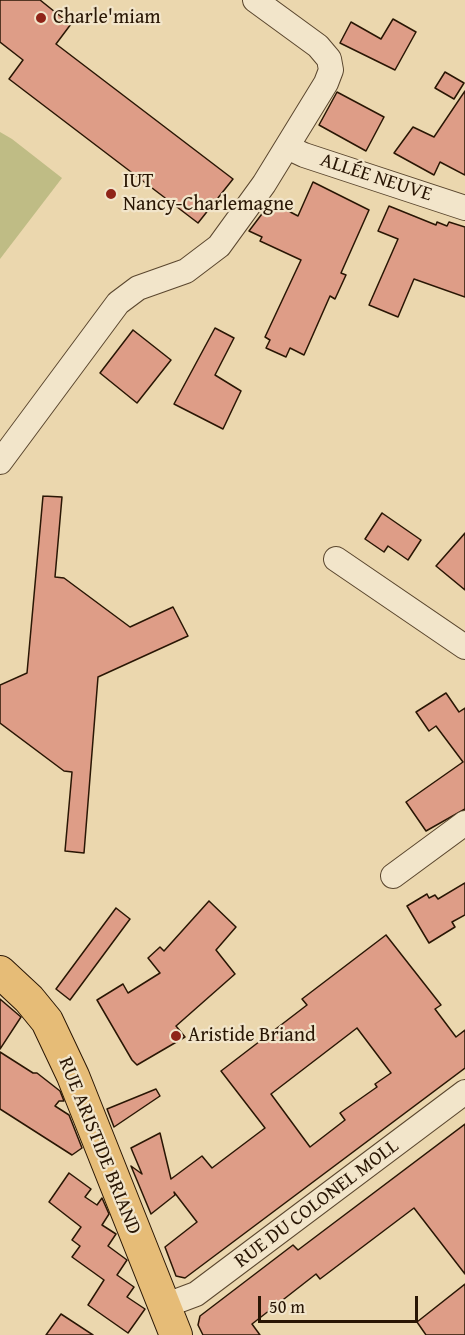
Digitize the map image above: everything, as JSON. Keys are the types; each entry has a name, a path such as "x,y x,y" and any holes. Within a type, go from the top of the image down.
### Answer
{"main road":[{"name":"RUE ARISTIDE BRIAND","path":"0,972 29,999 47,1021 73,1076 176,1335"}],"street":[{"path":"0,462 118,303 138,288 199,264 219,246 264,184 326,83 331,70 329,59 318,46 255,0"},
{"name":"ALLÉE NEUVE","path":"287,147 304,155 465,208"},
{"path":"336,559 465,647"},
{"path":"393,876 465,824"},
{"name":"RUE DU COLONEL MOLL","path":"164,1306 196,1294 465,1092"}],"shaded area":[{"path":"0,132 62,178 0,259"}],"building":[{"path":"0,0 40,0 71,24 56,44 233,179 198,223 9,79 23,60 0,42"},
{"path":"393,19 416,32 395,70 340,43 351,22 381,39"},
{"path":"445,72 464,83 454,99 435,88"},
{"path":"465,91 465,175 440,162 434,175 394,153 413,127 434,137"},
{"path":"337,92 384,117 366,151 319,125"},
{"path":"313,182 369,210 341,273 346,275 335,299 330,296 304,355 290,348 286,357 266,348 270,340 265,337 301,260 260,241 262,237 249,231 271,202 298,216"},
{"path":"389,206 436,225 437,222 447,226 449,222 465,227 465,297 414,279 398,317 369,305 398,239 378,231"},
{"path":"215,328 234,338 215,375 241,391 223,429 174,404"},
{"path":"133,330 171,360 137,403 100,373"},
{"path":"43,496 62,497 55,577 64,578 130,627 173,607 188,636 98,677 84,853 65,851 72,772 64,771 0,723 0,685 27,673"},
{"path":"382,513 421,540 408,560 388,546 384,552 365,539"},
{"path":"465,533 465,590 436,566"},
{"path":"446,693 459,712 465,708 465,809 426,831 406,802 463,762 436,726 429,731 416,712"},
{"path":"465,883 465,915 452,922 455,927 429,943 407,906 427,894 429,898 435,895 438,899"},
{"path":"209,901 236,927 216,950 235,974 176,1026 185,1037 137,1065 97,1000 123,984 128,993 160,973 148,958 160,947 164,951"},
{"path":"116,908 130,919 70,1000 56,989"},
{"path":"386,935 441,1005 435,1009 456,1037 465,1030 465,1068 185,1278 176,1276 165,1247 197,1222 174,1192 175,1195 151,1214 131,1166 142,1174 131,1148 160,1133 171,1179 202,1156 212,1168 265,1128 221,1071 307,1005 302,999","holes":["357,1028 391,1073 375,1084 377,1087 340,1113 345,1120 310,1147 271,1094"]},
{"path":"0,999 21,1017 0,1049"},
{"path":"0,1052 33,1073 37,1073 60,1091 64,1101 59,1101 55,1106 69,1115 82,1148 72,1155 0,1109"},
{"path":"156,1089 160,1096 114,1127 107,1109"},
{"path":"465,1124 465,1274 414,1208 320,1279 316,1274 252,1324 260,1335 203,1335 198,1325 200,1316 293,1245 298,1250"},
{"path":"69,1173 91,1189 85,1197 97,1205 102,1198 109,1214 102,1225 116,1234 108,1246 127,1260 117,1275 134,1287 127,1297 145,1309 128,1333 88,1305 104,1280 72,1257 80,1246 72,1240 81,1227 49,1202"},
{"path":"465,1284 465,1335 426,1335 417,1322"},
{"path":"61,1314 93,1335 46,1335"}],"place":[{"name":"Charle'miam","path":"41,18"},
{"name":"IUT Nancy-Charlemagne","path":"111,194"},
{"name":"Aristide Briand","path":"176,1036"}]}
